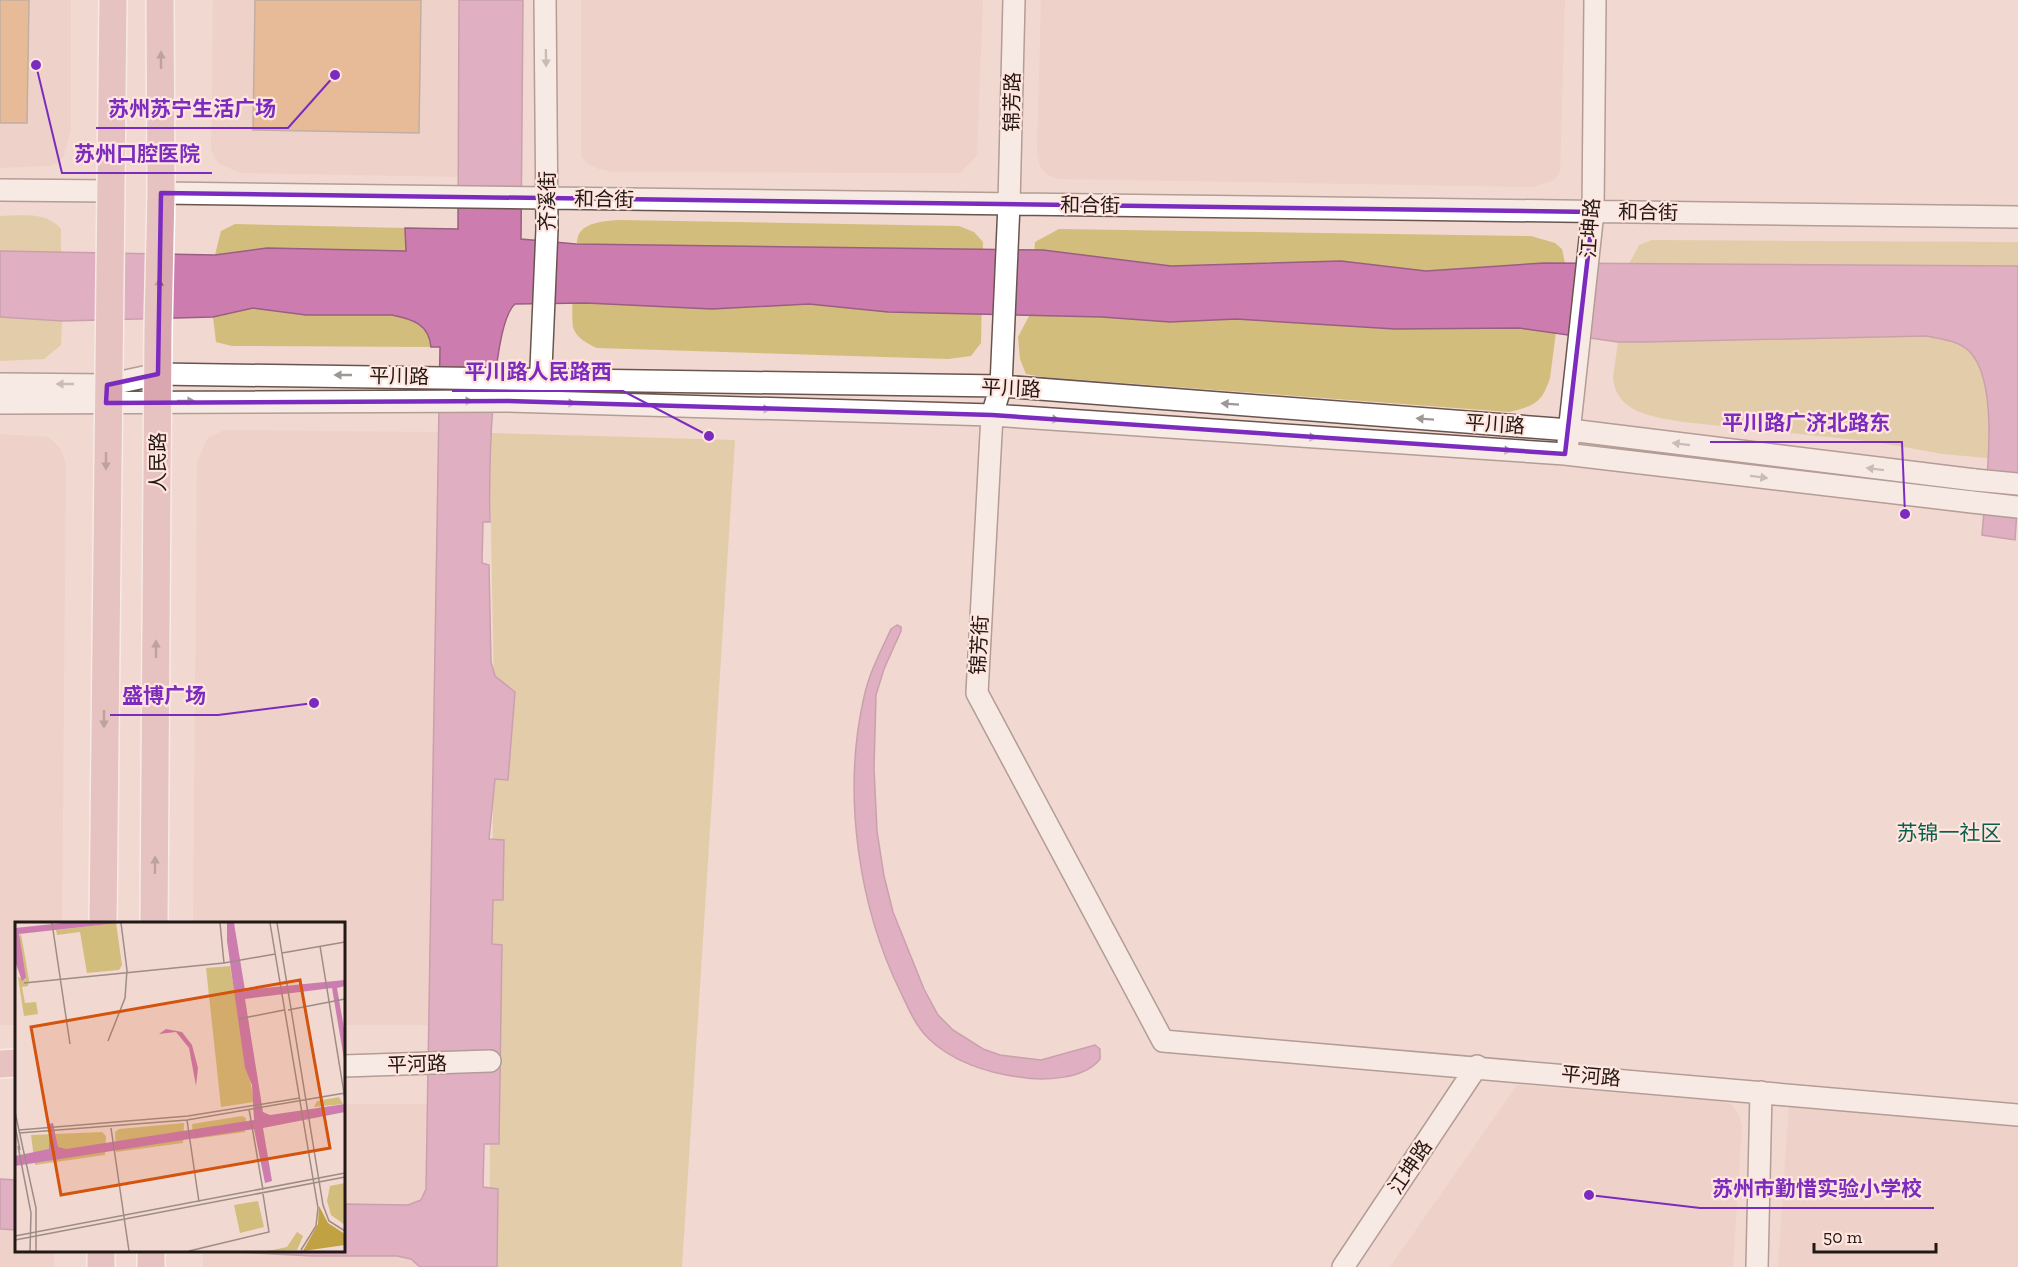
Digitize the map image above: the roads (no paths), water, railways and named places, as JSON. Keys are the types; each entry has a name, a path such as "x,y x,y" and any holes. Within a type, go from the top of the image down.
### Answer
{"main road":[{"path":"103,922 113,0"},
{"name":"人民路","path":"154,922 158,330 161,244 160,0"},
{"path":"0,1064 15,1063"}],"street":[{"name":"齐溪街","path":"539,402 547,229 538,199 545,0"},
{"name":"锦芳路","path":"1009,204 1014,0"},
{"name":"江坤路","path":"1565,454 1570,430 1593,212 1595,0"},
{"path":"0,190 111,190"},
{"name":"和合街","path":"161,193 2018,217"},
{"name":"锦芳街","path":"1009,204 1001,386 992,415 977,693 1163,1041"},
{"name":"平川路","path":"0,403 107,394 158,374 1001,386 1570,430 2018,484"},
{"name":"平川路","path":"0,384 158,400 508,401 992,415 1565,454 2018,507"},
{"name":"平河路","path":"1163,1041 1477,1066 2018,1114"},
{"name":"平河路","path":"345,1066 403,1066 490,1061"},
{"name":"江坤路","path":"1343,1267 1477,1066"},
{"path":"1757,1267 1761,1092"}],"place":[{"name":"苏州口腔医院","path":"36,65"},
{"name":"苏州苏宁生活广场","path":"335,75"},
{"name":"平川路人民路西","path":"709,436"},
{"name":"平川路广济北路东","path":"1905,514"},
{"name":"盛博广场","path":"314,703"},
{"name":"苏州市勤惜实验小学校","path":"1589,1195"}],"district":[{"name":"苏锦一社区","path":"1949,833"}]}
